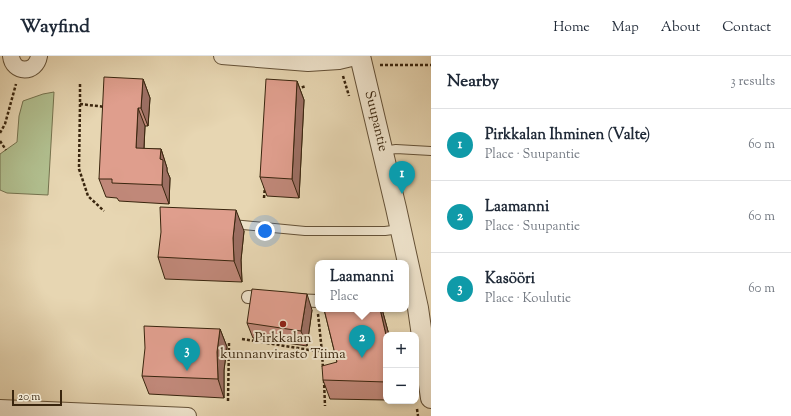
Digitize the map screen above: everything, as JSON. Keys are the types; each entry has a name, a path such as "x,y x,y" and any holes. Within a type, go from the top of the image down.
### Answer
{"street":[{"path":"11,56 16,67 24,70 33,68 38,61 39,56"},
{"path":"222,56 308,63 339,61 360,56"},
{"name":"Suupantie","path":"360,56 401,229 406,260"},
{"name":"Suupantie","path":"409,280 418,308 431,398"},
{"path":"248,297 315,301"},
{"path":"0,408 188,416"}],"lane":[{"path":"382,151 396,149 431,151"},
{"path":"222,223 304,231 385,231 401,229"}],"path":[{"path":"380,65 431,64"},
{"path":"0,133 5,124 16,83"},
{"path":"80,84 79,169 88,196 104,211"},
{"path":"292,90 306,86"},
{"path":"80,104 110,108"},
{"path":"0,142 6,150"},
{"path":"264,198 265,182"},
{"path":"318,312 325,406"},
{"path":"242,339 322,352"},
{"path":"228,401 229,343"}],"green space":[{"path":"54,92 48,195 7,193 0,190 0,154 17,142 19,116 23,101"}],"building":[{"path":"104,77 143,79 141,108 138,108 136,148 161,149 160,159 163,160 162,185 112,183 112,179 99,179"},
{"path":"266,79 297,81 292,179 260,177"},
{"path":"160,207 236,210 233,238 234,261 158,257 161,232"},
{"path":"252,289 307,294 301,331 247,323"},
{"path":"325,312 381,312 385,332 383,332 383,382 323,380 322,366 337,362"},
{"path":"144,326 220,329 217,352 218,379 142,376 145,348"}],"place":[{"name":"Pirkkalan Ihminen (Valte)","path":"402,194"},
{"name":"Pirkkalan kunnanvirasto Tiima","path":"283,324"},
{"name":"Laamanni","path":"362,358"},
{"name":"Kasööri","path":"187,371"}]}
